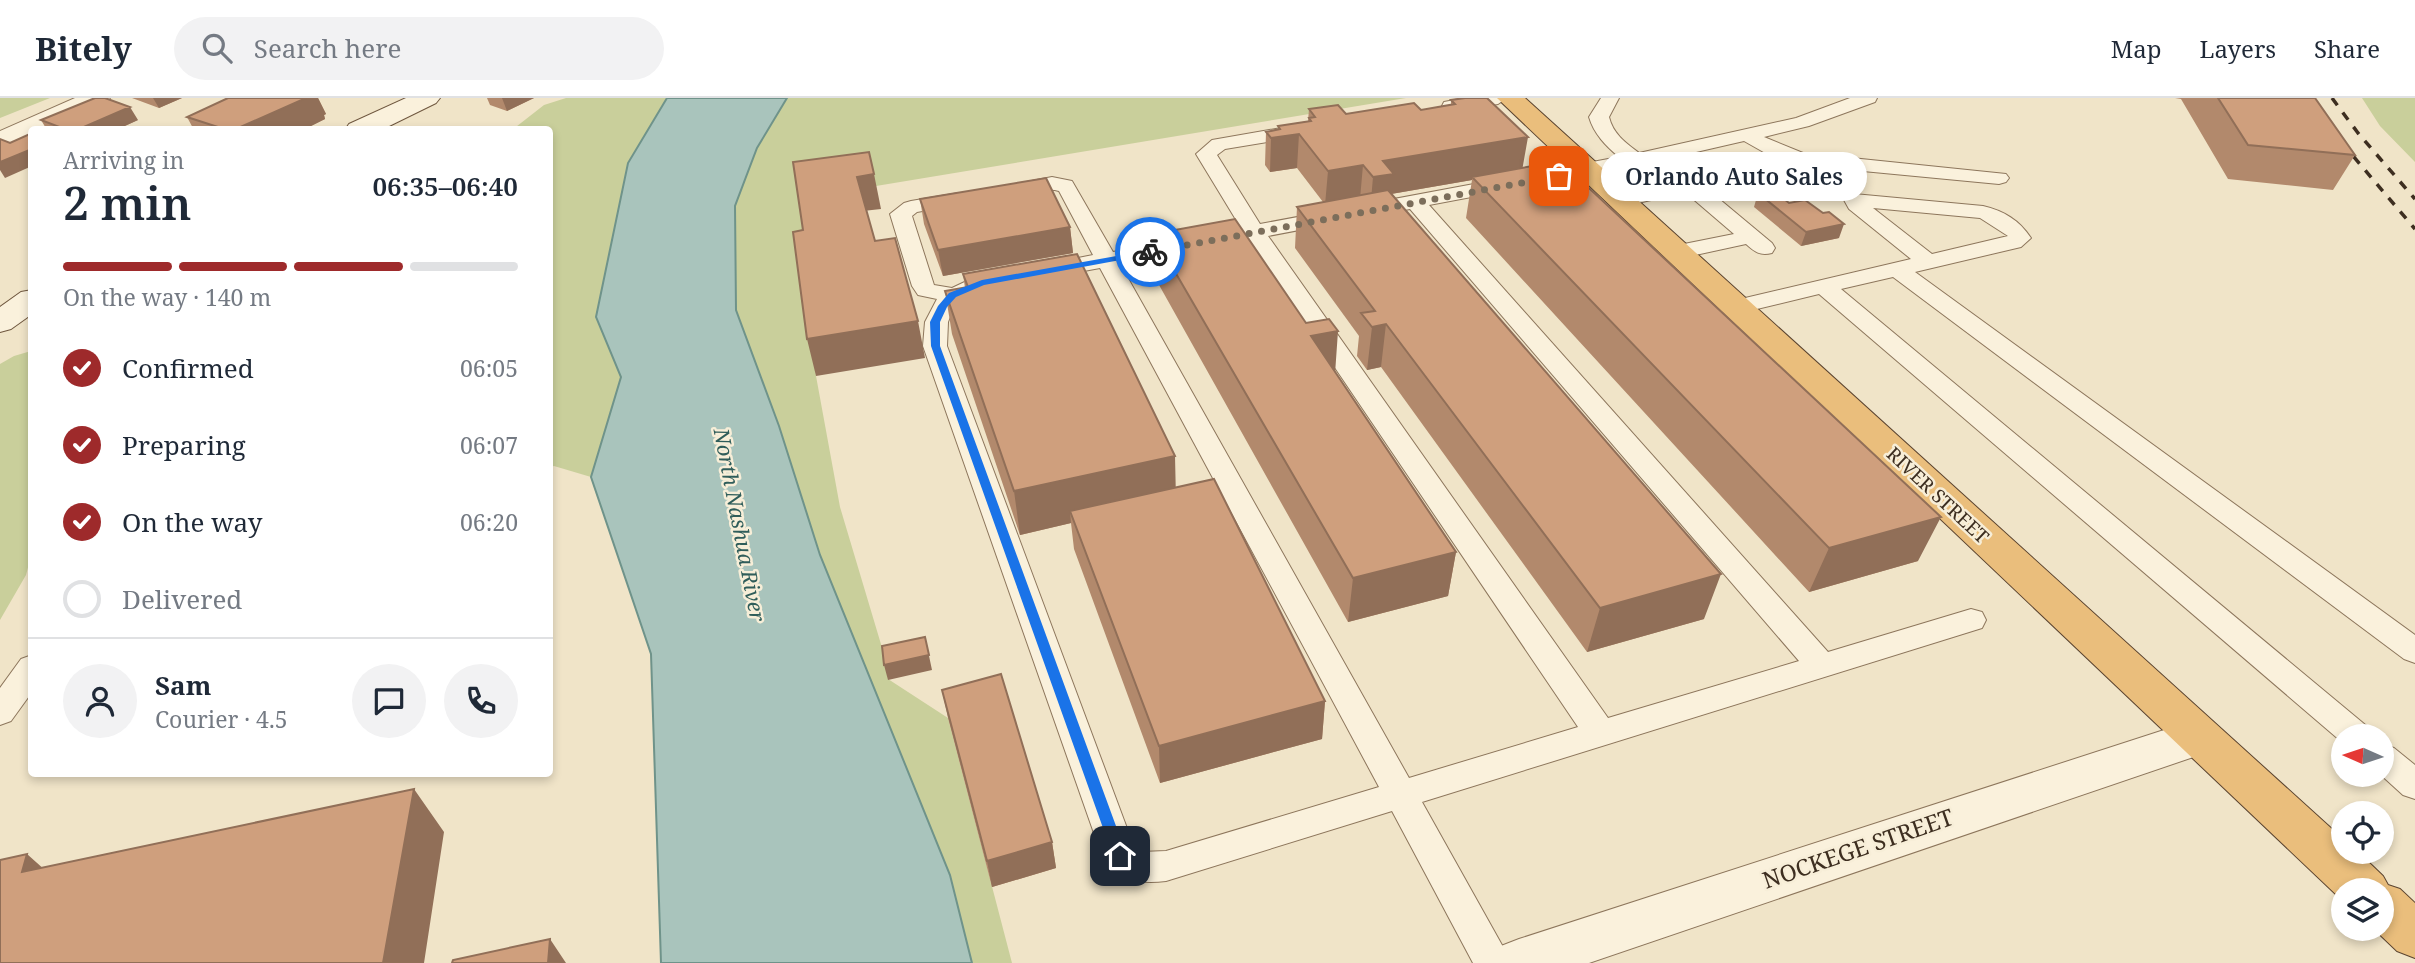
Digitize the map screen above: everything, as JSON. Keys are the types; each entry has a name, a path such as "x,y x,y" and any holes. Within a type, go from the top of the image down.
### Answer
{"highway":[{"name":"RIVER STREET","path":"1510,98 2352,878"},
{"path":"2394,916 2415,935"}],"street":[{"path":"34,126 97,98"},
{"path":"367,126 427,98"},
{"path":"0,141 28,129"},
{"name":"NOCKEGE STREET","path":"1520,963 2198,737"}],"lane":[{"path":"1426,110 1497,98"},
{"path":"1609,98 1599,117 1605,134 1689,185 1757,242 1676,252"},
{"path":"1020,276 1588,170 1749,136 1802,122 1868,98"},
{"path":"1329,126 1219,144 1208,150 1207,160 1601,734"},
{"path":"1749,136 1774,150 1800,159 1999,178"},
{"path":"995,281 953,295 926,290 901,214 904,210 1052,183 1065,185 1109,260 1493,963"},
{"path":"1621,201 1689,185"},
{"path":"1736,307 2013,242 2020,238 1996,217 1983,212 1854,200 1856,205 1927,261"},
{"path":"1416,203 1822,666"},
{"path":"1896,268 2415,651"},
{"path":"1822,285 2343,724"},
{"path":"953,295 943,306 935,322 936,346 1120,856 1125,862 1151,868 1166,866 1971,620"},
{"path":"0,712 28,673"},
{"path":"2394,767 2415,785"}],"green space":[{"path":"0,98 50,98 0,118"},
{"path":"566,98 667,98 628,163 596,316 621,377 591,477 553,466 553,126 517,126 544,105"},
{"path":"787,98 1406,98 876,186 811,266 802,268 816,376 840,507 886,661 888,679 948,718 1012,963 972,963 950,875 820,555 779,426 736,310 735,206 757,148"},
{"path":"2362,98 2415,98 2415,162 2380,126"},
{"path":"28,352 28,567 0,620 0,364"}],"water":[{"name":"North Nashua River","path":"667,98 787,98 757,148 735,206 736,310 779,426 820,555 950,875 972,963 661,963 651,654 591,477 621,377 596,317 628,163"}],"building":[{"path":"95,98 105,98 130,107 86,126 57,126 41,120"},
{"path":"228,98 306,98 243,126 215,126 187,117"},
{"path":"1487,98 1528,137 1383,161 1394,174 1373,177 1363,165 1328,171 1299,134 1271,138 1266,132 1280,129 1278,126 1311,121 1309,118 1315,117 1309,109 1338,105 1346,114 1414,103 1421,110 1455,104 1451,100"},
{"path":"2218,98 2315,98 2355,155 2248,145"},
{"path":"28,135 28,151 0,162 0,139 10,143"},
{"path":"869,152 874,174 857,177 875,241 895,238 918,321 807,339 793,232 803,230 793,162"},
{"path":"1560,161 1941,517 1829,548 1472,177"},
{"path":"1046,178 1070,227 938,250 920,199"},
{"path":"1388,190 1721,574 1600,608 1386,324 1372,327 1361,313 1375,311 1297,207"},
{"path":"1773,190 1789,203 1805,200 1823,213 1829,212 1844,224 1806,232 1758,193"},
{"path":"1235,219 1306,323 1329,319 1338,331 1311,336 1456,552 1353,578 1153,234"},
{"path":"1077,254 1175,456 1014,491 945,291 968,287 963,274"},
{"path":"1214,479 1325,701 1159,746 1070,511"},
{"path":"925,637 929,655 884,665 882,646"},
{"path":"1001,674 1052,842 987,861 942,690"},
{"path":"414,789 383,963 0,963 0,860 27,854 22,872"},
{"path":"550,939 548,963 452,963 453,960"}],"railway":[{"path":"2332,98 2358,133 2415,199"},
{"path":"2342,143 2415,229"}],"way so far":[{"path":"1150,252 1559,176"}],"place":[{"name":"Orlando Auto Sales","path":"1559,176"}],"route":[{"path":"1120,856 936,346 935,322 943,306 953,295 982,283 1150,252"}]}
